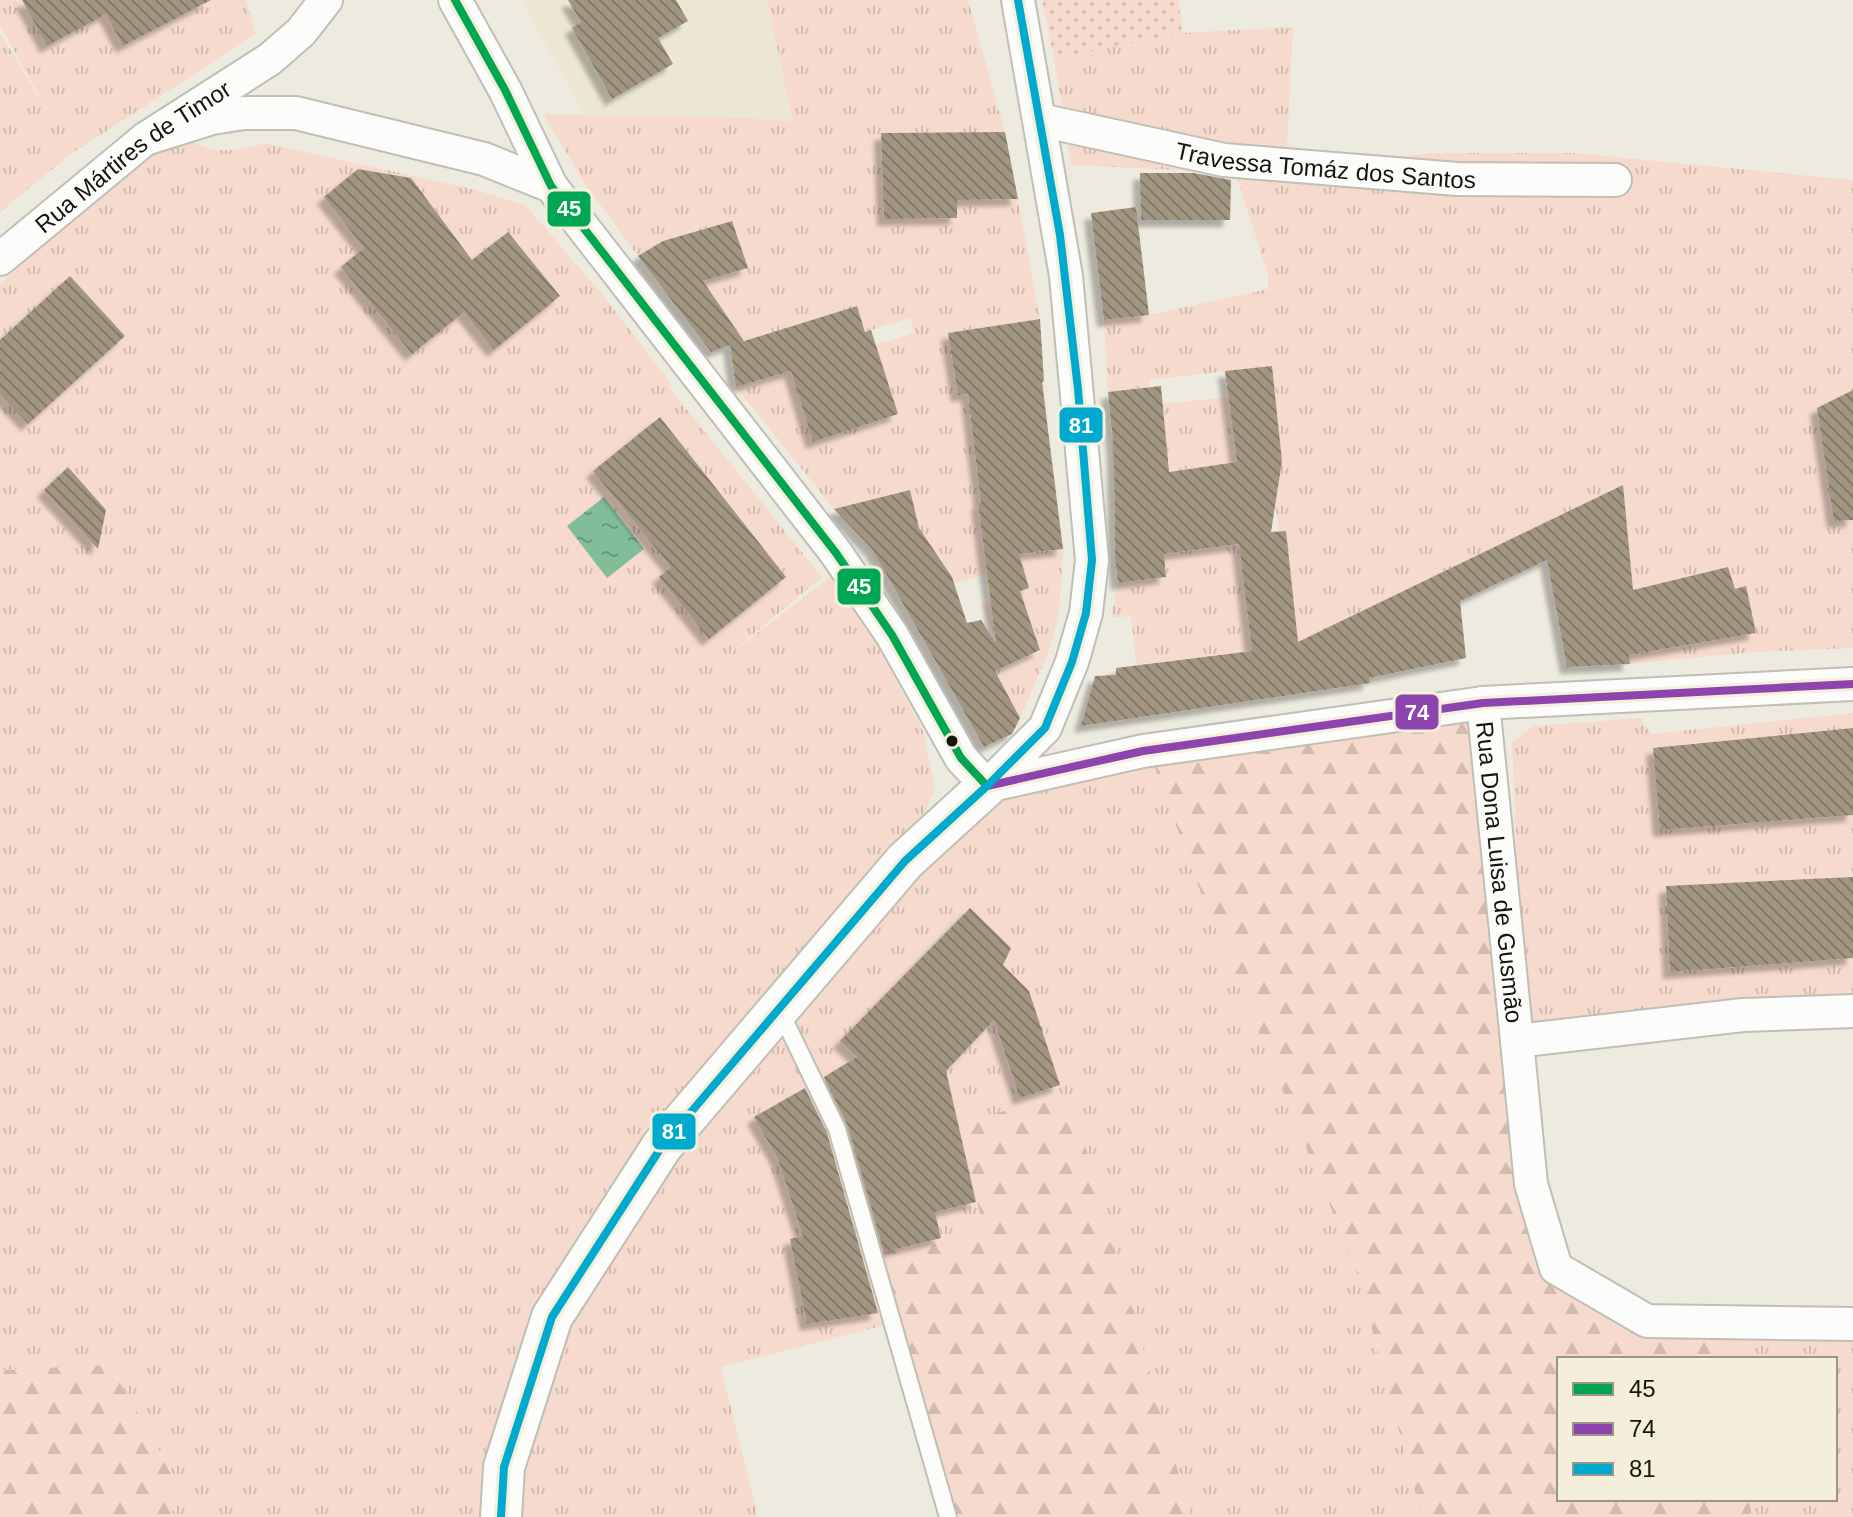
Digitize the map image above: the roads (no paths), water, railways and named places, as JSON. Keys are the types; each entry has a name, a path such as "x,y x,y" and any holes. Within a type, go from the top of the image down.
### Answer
{"street":[{"name":"Rua Mártires de Timor","path":"0,259 145,139 270,59 301,32 326,0"},
{"path":"455,0 505,90 551,186 836,553 892,635 961,758 987,786"},
{"path":"501,1517 504,1467 552,1317 664,1143 905,861 1045,728 1072,662 1086,613 1092,560 1066,276 1018,0"},
{"path":"145,139 212,118 244,113 296,113 484,159 551,186"},
{"name":"Travessa Tomáz dos Santos","path":"1040,120 1224,160 1457,179 1615,180"},
{"path":"987,786 1143,751 1483,703 1853,684"},
{"name":"Rua Dona Luisa de Gusmão","path":"1483,703 1531,1184 1556,1268 1647,1321 1853,1324"},
{"name":"Rua Dona Luisa de Gusmão","path":"1517,1041 1743,1015 1853,1011"}],"lane":[{"path":"778,1008 837,1129 948,1517"}],"water":[{"path":"604,497 644,549 607,578 567,526"}]}
